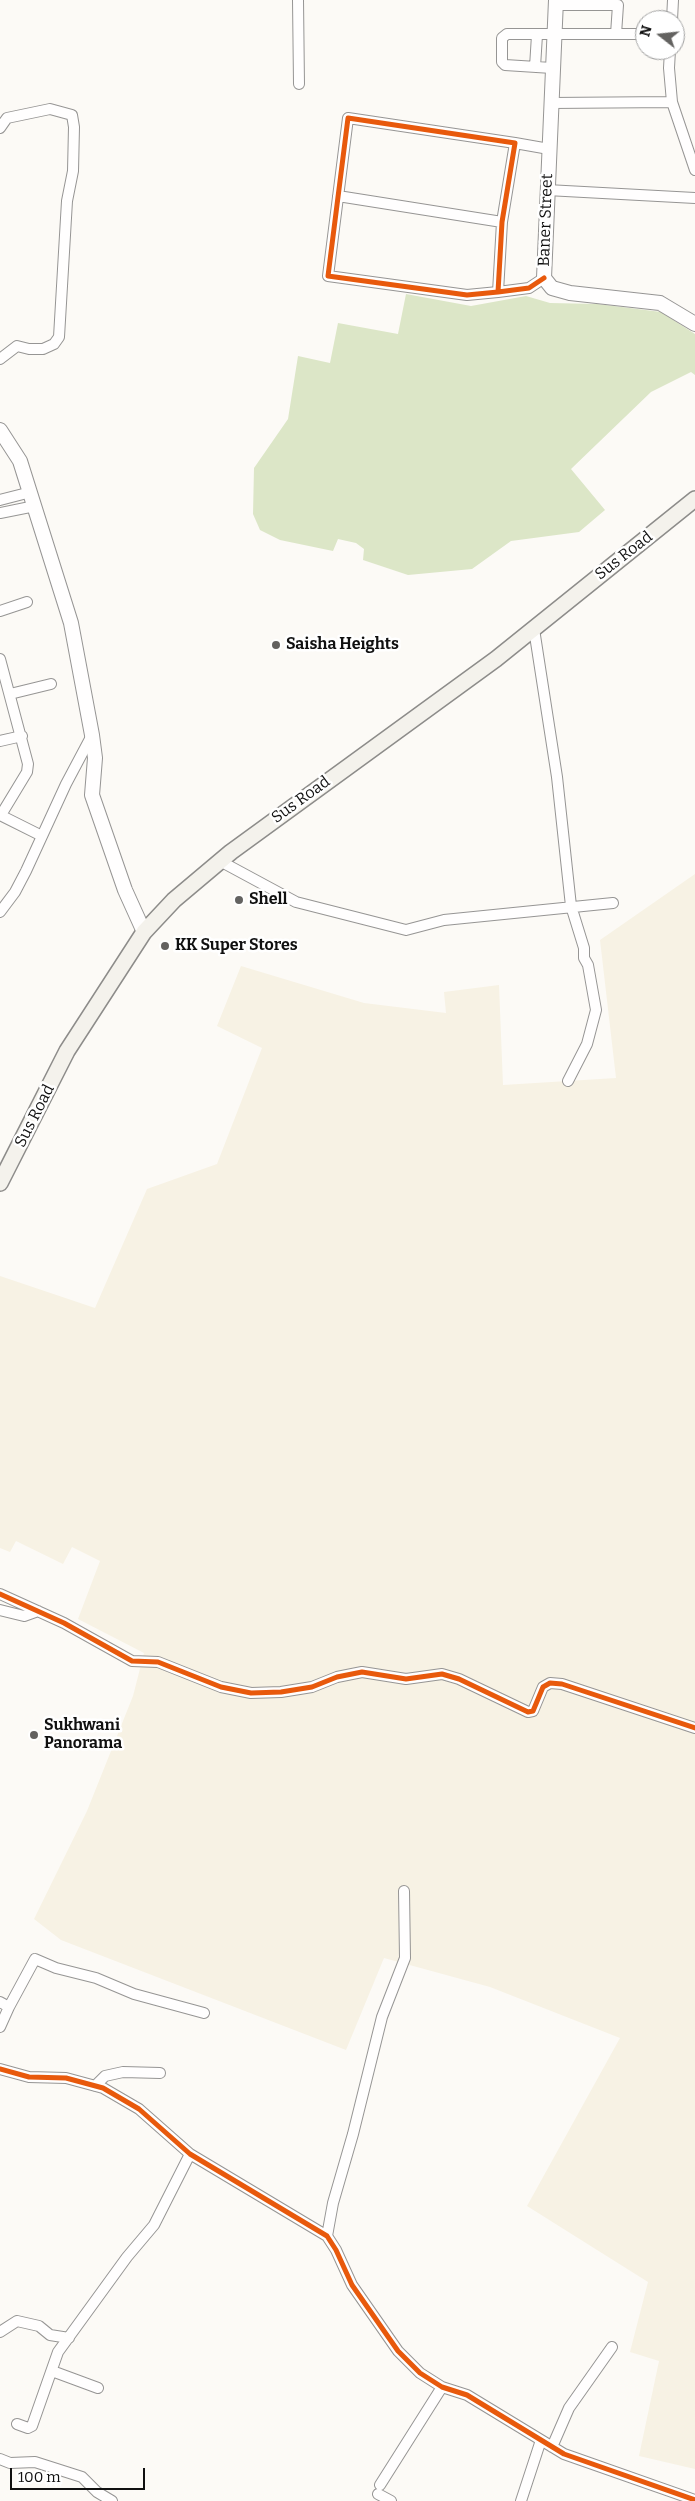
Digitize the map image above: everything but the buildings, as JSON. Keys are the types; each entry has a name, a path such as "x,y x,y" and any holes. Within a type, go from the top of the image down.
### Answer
{"main road":[{"name":"Sus Road","path":"0,1183 67,1051 144,932 174,900 220,861 496,660 695,499"}],"street":[{"path":"299,84 300,2"},
{"path":"556,2 618,5 616,34"},
{"name":"Baner Street","path":"556,2 550,103 544,278 552,288 570,293 660,302 695,324"},
{"path":"552,68 504,65 502,62 502,38 507,34 635,34"},
{"path":"535,67 537,35"},
{"path":"669,60 672,102 695,170"},
{"path":"550,103 672,102"},
{"path":"0,128 7,118 50,109 72,115 74,127 73,171 67,201 60,337 54,344 43,349 29,349 17,346 0,359"},
{"path":"544,278 529,288 468,295 328,276 348,118 549,149"},
{"path":"498,292 502,222 515,143"},
{"path":"547,190 695,198"},
{"path":"338,196 502,222"},
{"path":"0,430 20,461 71,623 95,758 92,795 125,890 144,932"},
{"path":"0,500 31,492"},
{"path":"0,513 35,506"},
{"path":"0,611 27,602"},
{"path":"534,629 557,777 571,906 584,948 584,958 588,965 596,1010 587,1044 568,1081"},
{"path":"0,659 22,736 28,768 0,815 42,836"},
{"path":"10,694 51,684"},
{"path":"0,912 15,892 92,735"},
{"path":"0,741 22,736"},
{"path":"220,861 296,902 406,930 444,920 613,903"},
{"path":"0,1594 64,1623 132,1661 158,1662 221,1687 251,1693 281,1692 304,1688 362,1672 406,1679 442,1674 459,1679 528,1712 533,1711 543,1687 550,1683 562,1684 695,1728"},
{"path":"0,1610 24,1616 38,1611"},
{"path":"327,2236 333,2203 354,2134 382,2017 405,1958 404,1891"},
{"path":"0,2027 4,2004 35,1959 56,1968 96,1978 134,1994 204,2013"},
{"path":"0,2069 29,2077 66,2078 103,2088 139,2109 190,2154 327,2236 336,2250 352,2285 398,2351 420,2373 442,2387 467,2395 564,2454 695,2500"},
{"path":"95,2086 105,2076 123,2072 160,2073"},
{"path":"17,2424 28,2428 32,2426 58,2352 122,2264 154,2226 190,2154"},
{"path":"0,2332 17,2320 39,2326 50,2335 69,2338"},
{"path":"552,2447 569,2408 612,2347"},
{"path":"52,2371 98,2388"},
{"path":"391,2501 379,2489 442,2387"},
{"path":"521,2501 541,2440"},
{"path":"0,2459 10,2463 35,2462 82,2477 97,2492 112,2501"}],"shaded area":[{"path":"695,874 695,2469 639,2456 659,2361 630,2352 648,2282 527,2206 620,2038 490,1987 384,1958 346,2050 61,1940 34,1919 87,1811 133,1696 144,1653 78,1619 100,1561 72,1547 63,1564 16,1541 10,1552 0,1548 0,1276 95,1308 147,1189 217,1164 262,1048 217,1026 241,966 364,1003 446,1013 444,992 499,985 503,1085 616,1078 600,940"}],"green space":[{"path":"406,294 471,306 526,296 550,303 598,304 661,312 695,334 695,375 691,372 651,392 571,469 605,510 579,532 511,541 472,569 408,575 363,560 364,549 356,543 338,539 333,551 280,540 260,530 253,514 254,468 288,419 298,356 330,363 338,323 398,334"}],"cycle path":[{"path":"498,292 502,222 515,143 348,118 328,276 467,295 498,292 529,288 544,278"},
{"path":"0,1594 64,1623 132,1661 158,1662 221,1687 251,1693 281,1692 312,1687 337,1677 362,1672 406,1679 442,1674 459,1679 528,1712 533,1711 543,1687 550,1683 562,1684 695,1728"},
{"path":"0,2069 29,2077 66,2078 103,2088 139,2109 190,2154 327,2236 336,2250 352,2285 398,2351 420,2373 442,2387 467,2395 564,2454 695,2500"}],"place":[{"name":"Saisha Heights","path":"276,645"},
{"name":"Shell","path":"239,900"},
{"name":"KK Super Stores","path":"165,946"},
{"name":"Sukhwani Panorama","path":"34,1735"}]}
